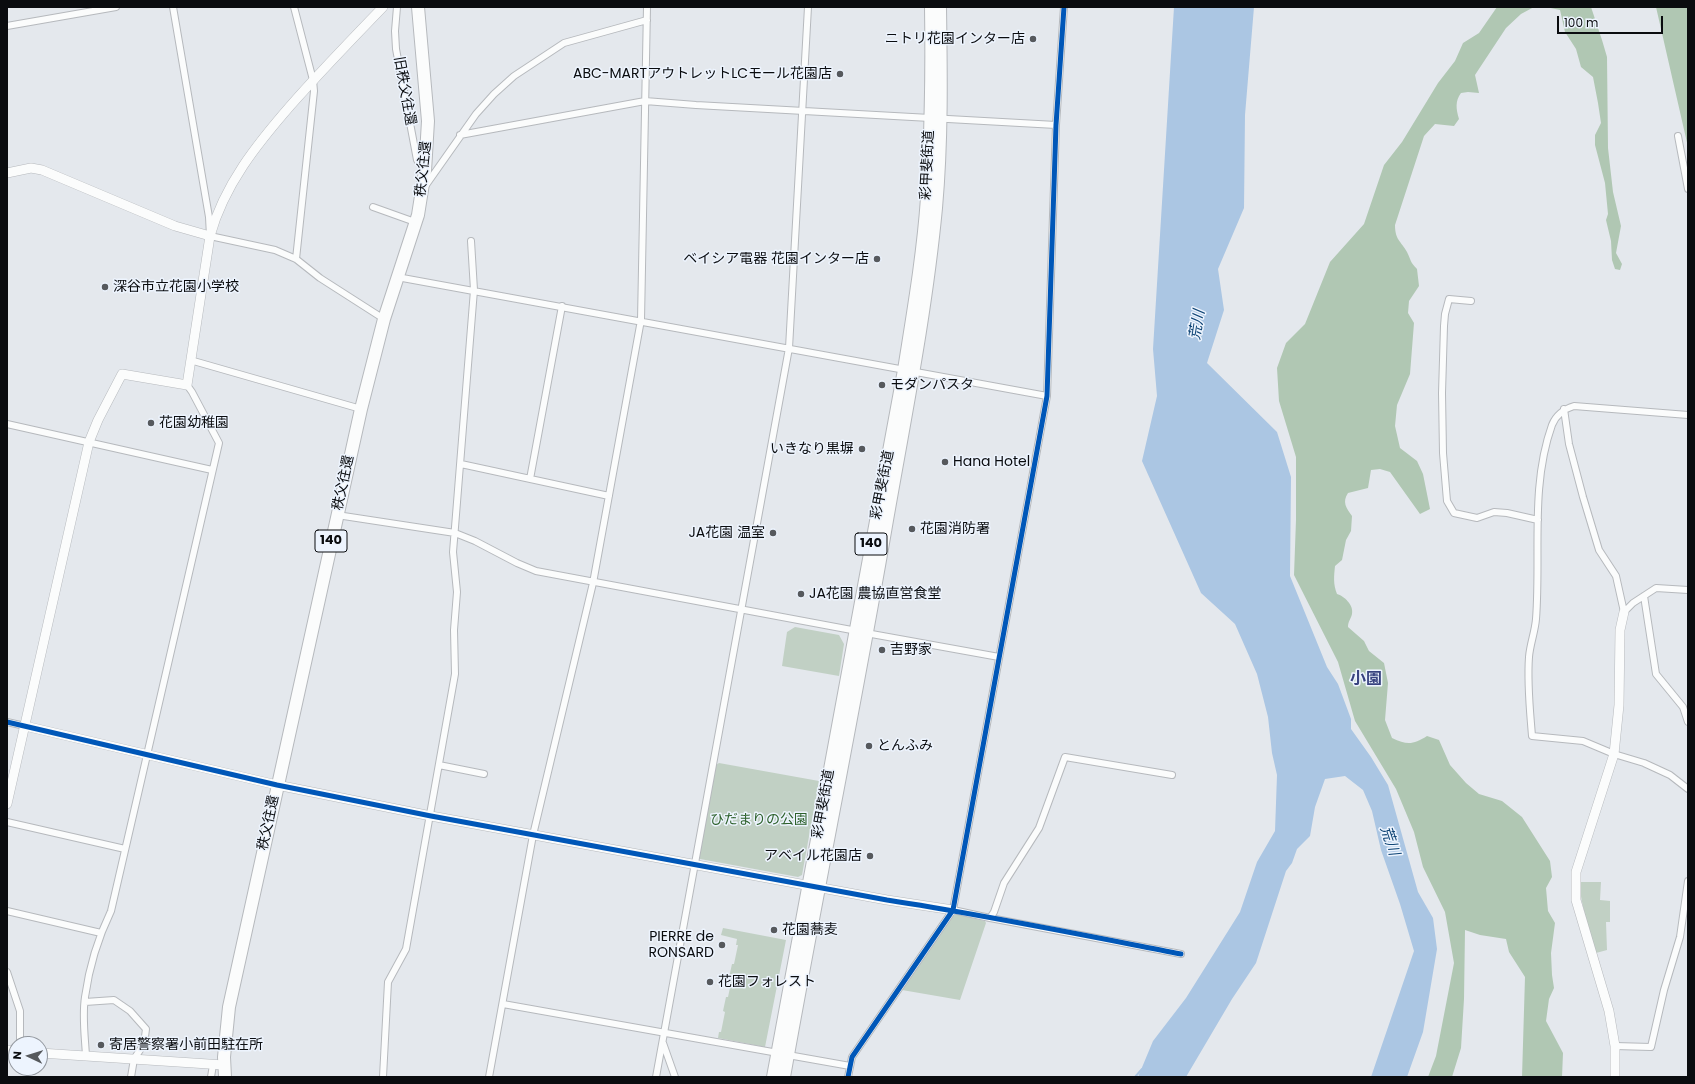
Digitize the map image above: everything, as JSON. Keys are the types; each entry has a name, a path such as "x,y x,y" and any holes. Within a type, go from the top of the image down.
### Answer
{"highway":[{"name":"秩父往還","path":"220,1069 229,1006 361,409 384,319 396,276 415,222 422,190 425,171 428,121 418,7"},
{"name":"彩甲斐街道","path":"931,7 936,118"},
{"name":"彩甲斐街道","path":"814,886 868,633 909,371 936,118 940,7"},
{"name":"彩甲斐街道","path":"784,1077 783,1054 814,886 855,630 909,371"},
{"name":"彩甲斐街道","path":"773,1077 783,1054"}],"street":[{"path":"7,26 116,7"},
{"path":"173,7 209,217 210,236"},
{"path":"294,7 313,80 314,91 296,259"},
{"path":"86,1056 85,1002 92,966 101,933 111,911 219,443 187,385 210,236 226,196 244,164 275,124 313,80 383,7"},
{"name":"旧秩父往還","path":"396,7 395,32 398,57 416,160 425,171"},
{"path":"489,1077 533,835 593,583 641,320 647,7"},
{"path":"656,1077 789,348 808,7"},
{"path":"848,1077 852,1057 953,910 1046,396 1056,125 1064,7"},
{"path":"422,190 476,114 509,81 564,43 647,20"},
{"path":"460,135 645,101 1056,125"},
{"path":"1678,136 1688,188"},
{"path":"7,173 31,168 42,170 175,226 210,236 275,250 296,259 320,278 384,319"},
{"path":"373,207 415,222"},
{"path":"383,1077 388,982 406,949 431,816 455,674 454,630 457,592 453,552 474,290 471,241"},
{"path":"396,276 641,320 1046,396"},
{"path":"1471,300 1449,299 1445,314 1442,393 1443,453 1447,501 1454,512 1477,518 1494,512 1500,512 1538,520"},
{"path":"530,479 562,306"},
{"path":"190,360 361,409"},
{"path":"7,804 89,442 98,420 122,374 187,385"},
{"path":"1688,415 1574,406 1564,409 1553,424 1543,463 1538,520 1536,619 1529,655 1528,671 1532,736 1583,741 1614,754 1644,762 1670,775 1688,789"},
{"path":"1564,409 1569,444 1583,497 1599,550 1616,576 1624,612 1620,630 1619,705 1614,754 1576,872 1575,891 1576,900 1605,993 1614,1046 1615,1077"},
{"path":"7,424 212,470"},
{"path":"461,464 609,496"},
{"path":"337,515 455,534 475,541 516,563 536,571 593,583 999,657"},
{"path":"1624,612 1656,588 1688,590"},
{"path":"1644,596 1656,674 1683,707 1688,722"},
{"path":"7,722 277,785 431,816 694,865 953,910 1181,954"},
{"path":"990,918 994,912 1004,883 1040,828 1065,757 1172,775"},
{"path":"440,765 484,774"},
{"path":"7,822 125,849"},
{"path":"1614,1046 1651,1047 1664,990 1680,937 1688,881"},
{"path":"7,911 101,933"},
{"path":"7,972 20,1011 20,1036"},
{"path":"85,1002 114,1000 130,1011 146,1030 144,1044 134,1059 131,1077"},
{"path":"503,1004 850,1066"},
{"path":"663,1041 675,1077"},
{"path":"48,1054 134,1059 220,1069"},
{"path":"211,1077 220,1069"}],"green space":[{"path":"1497,7 1534,7 1521,14 1506,28 1475,75 1479,93 1461,93 1457,105 1459,119 1454,126 1435,124 1424,136 1395,225 1397,237 1417,269 1419,286 1409,301 1408,313 1414,323 1410,374 1397,405 1395,426 1400,448 1417,461 1423,474 1430,509 1420,514 1390,472 1380,469 1371,470 1368,488 1348,493 1346,496 1345,502 1352,516 1351,531 1346,540 1342,560 1335,566 1334,580 1337,594 1343,597 1351,607 1352,614 1348,627 1364,641 1369,651 1384,663 1388,683 1385,720 1392,738 1406,743 1418,741 1427,736 1439,740 1450,765 1466,783 1479,794 1502,801 1522,817 1550,861 1552,877 1546,888 1548,911 1555,923 1551,953 1554,988 1549,999 1546,1021 1563,1053 1562,1077 1522,1077 1525,977 1509,952 1506,939 1480,935 1465,930 1464,999 1461,1048 1452,1077 1428,1077 1436,1056 1454,963 1445,912 1423,867 1414,832 1396,789 1355,721 1338,662 1294,575 1296,457 1279,401 1277,368 1286,343 1305,324 1330,262 1364,224 1384,165 1402,142 1438,83 1455,61 1463,43 1479,33"},
{"path":"1546,7 1591,7 1607,57 1608,148 1613,192 1621,226 1616,253 1622,264 1620,270 1615,269 1612,260 1611,241 1606,220 1608,214 1605,183 1595,145 1595,135 1601,123 1593,77 1581,67 1576,49 1565,32 1560,10"},
{"path":"1656,7 1688,7 1688,147"},
{"path":"795,627 839,635 844,644 839,676 782,666 787,632"},
{"name":"ひだまりの公園","path":"719,763 819,781 802,875 798,877 700,859 699,856 716,765"},
{"path":"1581,882 1601,882 1600,900 1610,901 1610,922 1606,922 1607,950 1596,953 1583,905 1580,887"},
{"path":"956,914 985,921 986,923 960,1000 902,990 953,916"},
{"path":"723,928 786,940 765,1047 718,1038 719,1032 721,1032 725,1012 723,1011 726,997 728,997 731,983 728,982 738,945 736,945 737,939 721,935"}],"water":[{"name":"荒川","path":"1174,7 1254,7 1245,115 1244,208 1218,269 1224,310 1207,363 1277,432 1291,477 1290,576 1327,667 1338,684 1351,719 1351,729 1371,757 1388,785 1418,892 1433,918 1437,949 1423,1032 1407,1077 1371,1077 1414,951 1400,904 1381,850 1372,811 1363,790 1345,776 1325,779 1315,807 1310,836 1297,849 1292,863 1286,871 1256,963 1232,999 1186,1077 1138,1077 1153,1041 1186,998 1240,912 1257,862 1275,831 1277,775 1272,753 1268,717 1257,674 1235,624 1201,593 1142,461 1157,396 1153,349"}],"waterway":[{"path":"1135,1077 1142,1069"}],"cycle path":[{"path":"848,1077 852,1057 953,910 1047,396 1056,125 1064,7"},
{"path":"7,722 277,785 431,816 1181,954"}],"place":[{"name":"ニトリ花園インター店","path":"1033,39"},
{"name":"ABC-MARTアウトレットLCモール花園店","path":"840,74"},
{"name":"ベイシア電器 花園インター店","path":"877,259"},
{"name":"深谷市立花園小学校","path":"105,287"},
{"name":"モダンパスタ","path":"882,385"},
{"name":"花園幼稚園","path":"151,423"},
{"name":"いきなり黒塀","path":"862,449"},
{"name":"Hana Hotel","path":"945,462"},
{"name":"花園消防署","path":"912,529"},
{"name":"JA花園 温室","path":"773,533"},
{"name":"JA花園 農協直営食堂","path":"801,594"},
{"name":"吉野家","path":"882,650"},
{"name":"とんふみ","path":"869,746"},
{"name":"アベイル花園店","path":"870,856"},
{"name":"花園蕎麦","path":"774,930"},
{"name":"PIERRE de RONSARD","path":"722,945"},
{"name":"花園フォレスト","path":"710,982"},
{"name":"寄居警察署小前田駐在所","path":"101,1045"}],"district":[{"name":"小園","path":"1366,680"}]}
